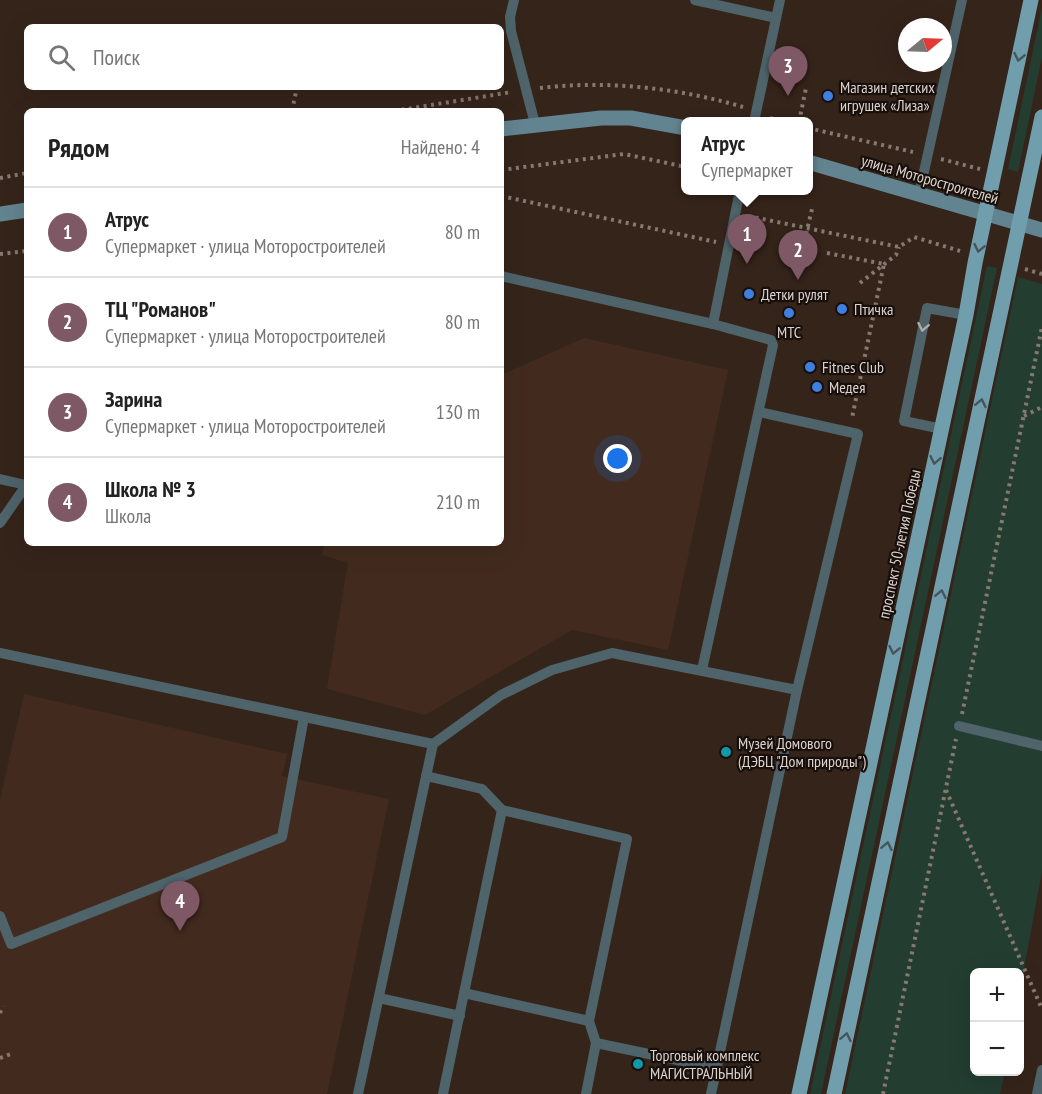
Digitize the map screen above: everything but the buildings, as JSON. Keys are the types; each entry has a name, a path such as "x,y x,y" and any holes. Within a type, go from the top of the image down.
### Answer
{"main road":[{"name":"проспект 50-летия Победы","path":"799,1094 942,429 1031,0"},
{"path":"834,1094 1042,117"}],"street":[{"path":"504,129 601,118 631,118 681,127"},
{"name":"улица Моторостроителей","path":"813,163 1042,230"},
{"path":"0,214 24,210"}],"lane":[{"path":"514,0 510,17 511,32 528,90 535,124"},
{"path":"695,0 776,18"},
{"path":"755,116 780,0"},
{"path":"919,194 962,0"},
{"path":"713,324 739,195"},
{"path":"504,277 713,324 771,340 773,345 759,412 702,670"},
{"path":"942,429 904,421 927,309 966,315"},
{"path":"711,1094 797,690 858,434 759,412"},
{"path":"0,479 24,483"},
{"path":"0,523 24,488"},
{"path":"0,653 433,744"},
{"path":"358,1094 433,744 501,695 552,670 612,653 797,690"},
{"path":"0,916 11,944 282,837 304,717"},
{"path":"959,726 1042,746"},
{"path":"426,776 482,789 502,810 627,839 589,1021 596,1043 586,1094"},
{"path":"443,1094 502,810"},
{"path":"464,993 589,1021"},
{"path":"379,998 460,1016"},
{"path":"596,1043 716,1068"},
{"path":"1037,1094 1042,1070"}],"path":[{"path":"413,108 528,90 586,85 630,86 726,102 755,116"},
{"path":"800,117 806,88"},
{"path":"293,108 296,90"},
{"path":"504,170 624,154 681,166"},
{"path":"0,178 24,174"},
{"path":"504,197 728,245"},
{"path":"806,234 813,205"},
{"path":"735,213 899,247"},
{"path":"860,283 896,255 899,247 914,237"},
{"path":"0,254 24,250"},
{"path":"827,253 884,264"},
{"path":"852,419 884,264"},
{"path":"1023,416 1042,407"},
{"path":"946,789 1042,1009"},
{"path":"0,1013 3,1006"},
{"path":"0,1058 14,1053"}],"shaded area":[{"path":"584,338 728,370 668,650 572,630 425,715 327,689 348,563 322,555 324,546 504,546 504,374"},
{"path":"24,694 287,754 282,776 389,799 327,1094 0,1094 0,799"}],"green space":[{"path":"1042,7 1042,57 1018,172 1008,169"},
{"path":"987,266 997,268 821,1094 810,1094"},
{"path":"1018,277 1042,284 1042,871 1024,969 970,968 970,1076 1004,1076 1000,1094 845,1094"}],"place":[{"name":"Зарина","path":"788,96"},
{"name":"Магазин детских игрушек «Лиза»","path":"828,96"},
{"name":"Атрус","path":"747,264"},
{"name":"ТЦ \"Романов\"","path":"798,280"},
{"name":"Детки рулят","path":"749,294"},
{"name":"Птичка","path":"842,309"},
{"name":"МТС","path":"789,313"},
{"name":"Fitnes Club","path":"810,367"},
{"name":"Медея","path":"817,387"},
{"name":"Музей Домового (ДЭБЦ \"Дом природы\")","path":"726,752"},
{"name":"Школа № 3","path":"180,931"},
{"name":"Торговый комплекс МАГИСТРАЛЬНЫЙ","path":"638,1064"}]}
